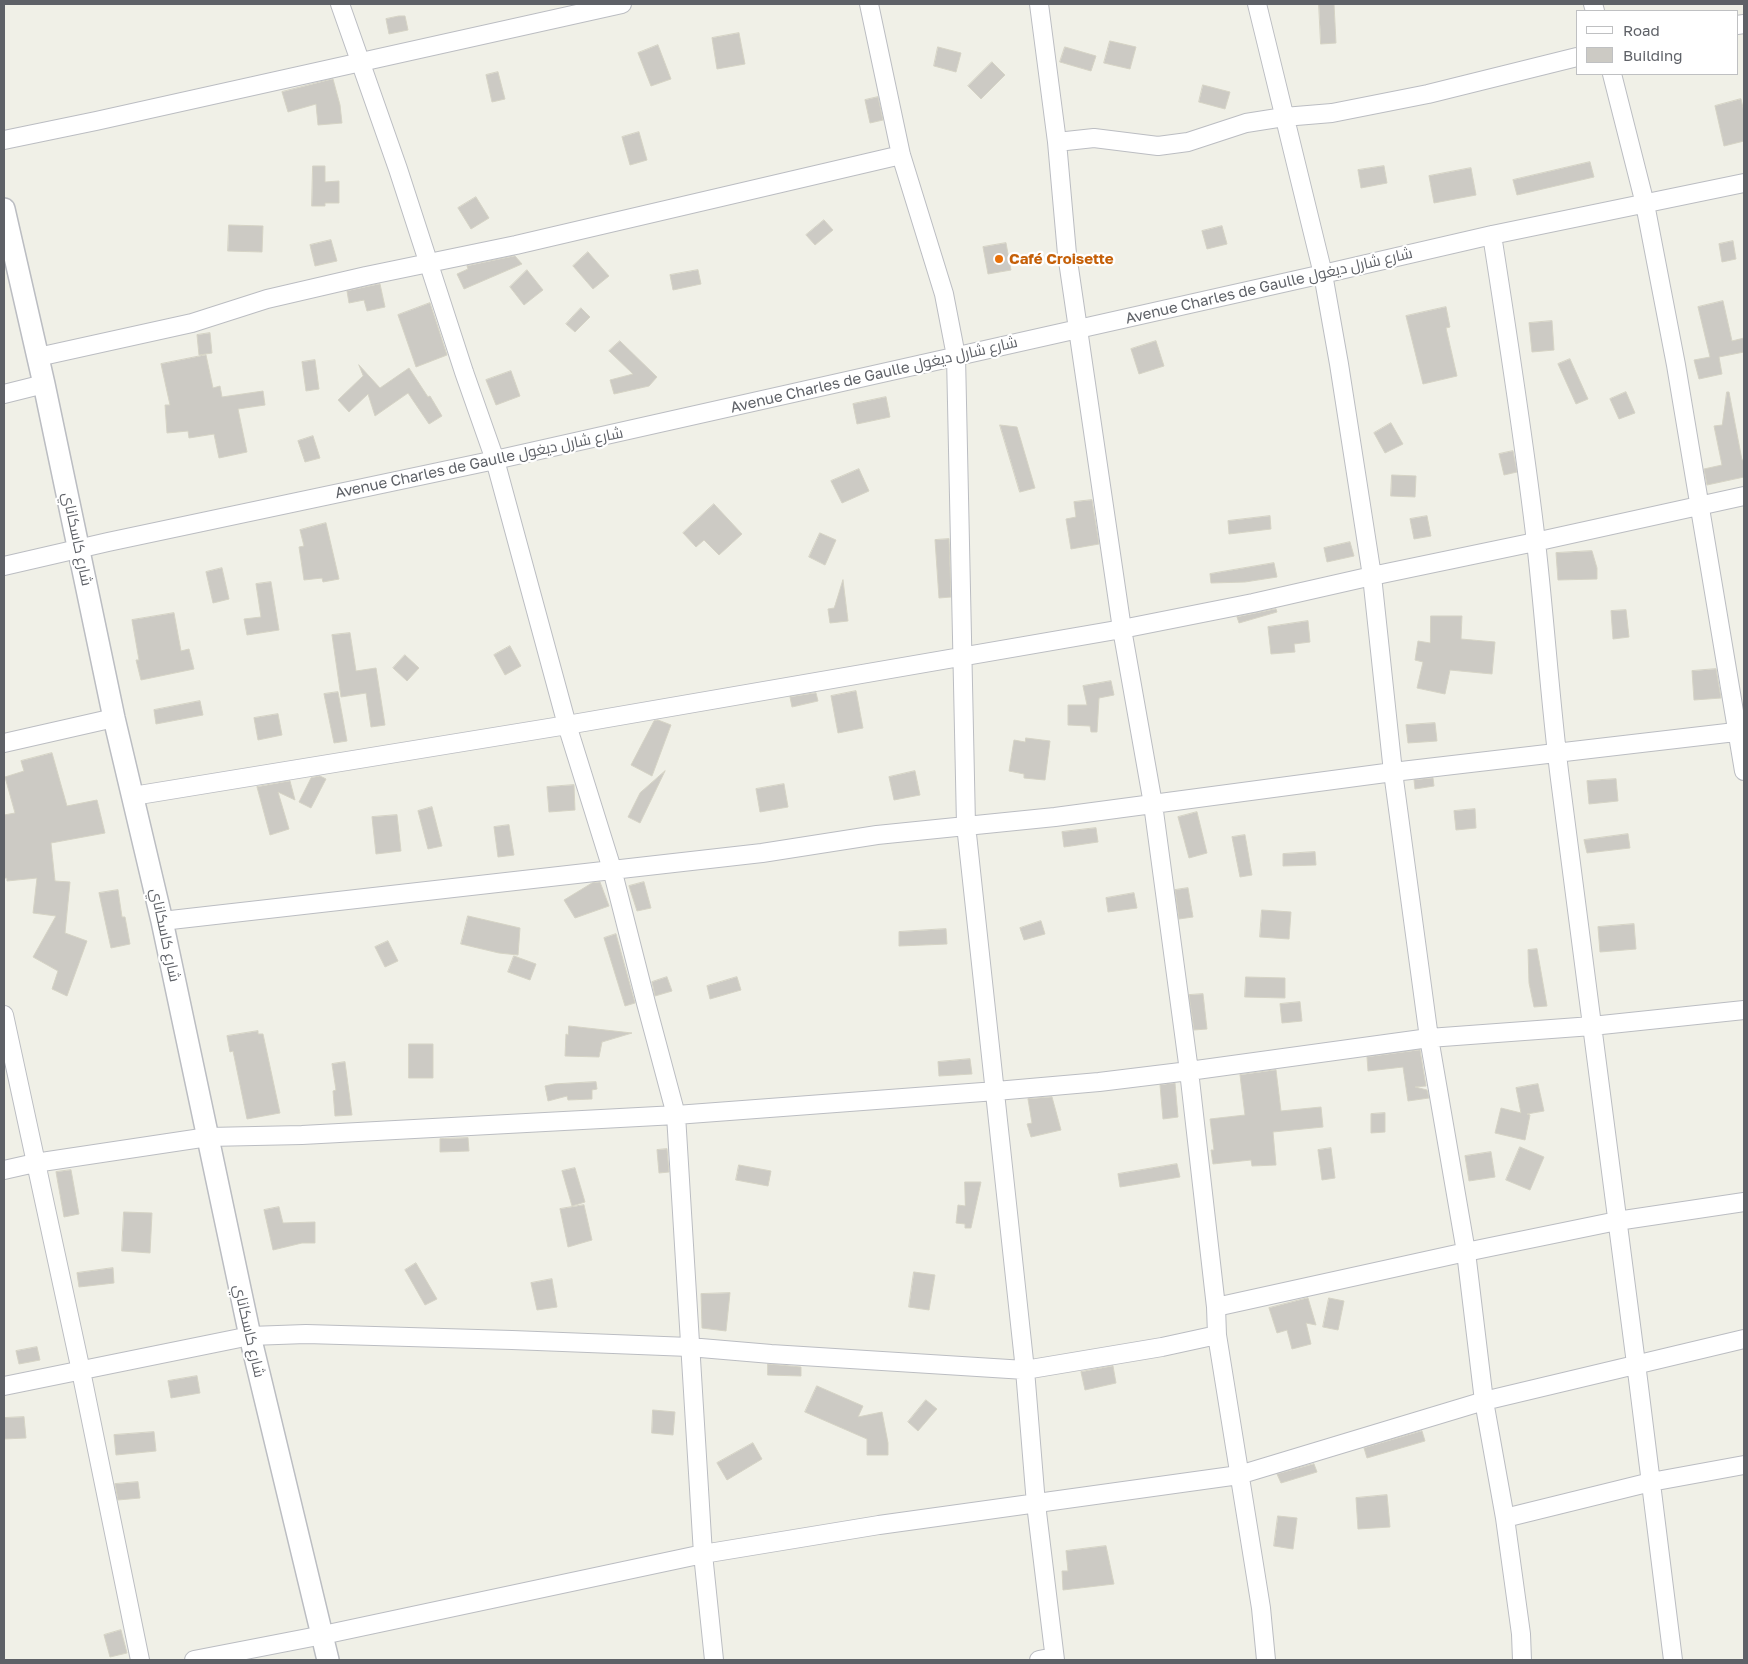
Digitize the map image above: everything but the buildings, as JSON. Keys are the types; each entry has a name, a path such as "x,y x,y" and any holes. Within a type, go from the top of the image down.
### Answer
{"street":[{"path":"340,4 495,460 567,725 612,869 676,1115 703,1554 714,1660"},
{"path":"4,140 622,4"},
{"path":"869,4 902,155 944,294 956,356 966,825 1025,1370 1049,1659"},
{"path":"1039,4 1078,330 1122,629 1152,804 1189,1071 1216,1307 1216,1334 1261,1608 1266,1660"},
{"path":"1257,4 1323,274 1339,364 1372,576 1393,772 1429,1038 1466,1252 1484,1401 1505,1518 1521,1634 1522,1660"},
{"path":"1057,142 1094,138 1158,146 1188,142 1246,124 1284,117 1332,113 1428,94 1576,57"},
{"path":"1612,75 1644,204 1676,365 1741,731 1744,771"},
{"path":"38,357 192,323 268,299 429,262 516,245 902,155"},
{"name":"Avenue Charles de Gaulle شارع شارل ديغول","path":"4,566 495,460 1078,330 1492,235 1744,183"},
{"name":"شارع كاسكاناي","path":"4,209 44,384 114,718 162,921 250,1336 328,1660"},
{"path":"1492,235 1536,542 1557,753 1673,1660"},
{"path":"4,394 44,384"},
{"path":"133,796 567,725 1122,629 1253,603 1744,496"},
{"path":"4,743 114,718"},
{"path":"162,921 762,853 876,834 1046,818 1393,772 1741,731"},
{"path":"4,1170 35,1163 208,1137 302,1135 676,1115 996,1091 1099,1082 1189,1071 1429,1038 1592,1026 1744,1010"},
{"path":"4,1015 81,1371 140,1660"},
{"path":"1216,1307 1466,1252 1617,1222 1744,1202"},
{"path":"4,1386 250,1336 306,1334 689,1347 1025,1370 1162,1347 1216,1334"},
{"path":"194,1660 323,1635 703,1554 879,1525 1239,1474 1484,1401 1744,1339"},
{"path":"1505,1518 1651,1482 1744,1464"}],"place":[{"name":"Café Croisette","path":"999,259"}]}
